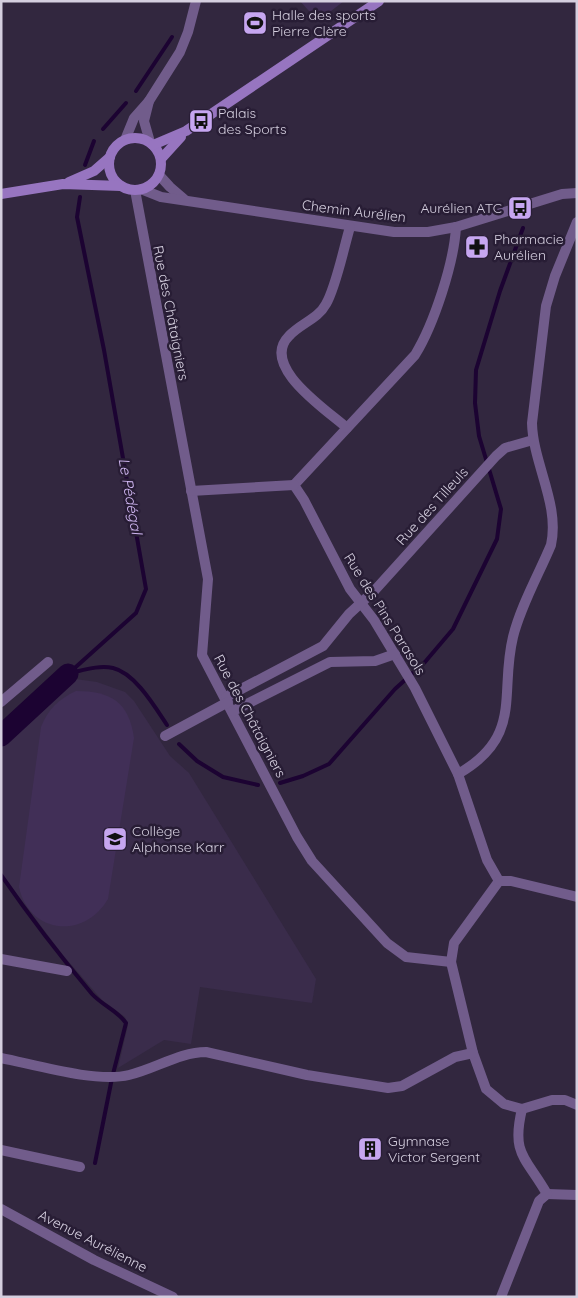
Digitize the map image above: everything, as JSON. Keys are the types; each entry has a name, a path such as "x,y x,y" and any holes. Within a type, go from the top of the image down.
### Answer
{"main road":[{"path":"151,144 186,131 379,1"},
{"path":"1,194 63,184 121,186 138,190 155,181 159,174 161,159 186,131"},
{"path":"63,184 94,171 125,140 142,139 151,144 161,159"},
{"path":"110,157 111,173 121,186"}],"street":[{"path":"125,140 134,118 148,101 180,52 196,1"},
{"path":"148,101 144,121 151,144"},
{"path":"159,174 170,187 185,199"},
{"name":"Chemin Aurélien","path":"138,190 161,197 185,199 350,227 394,232 428,232 456,227 562,194 577,193"},
{"name":"Rue des Châtaigniers","path":"138,190 208,579 202,654 229,703 296,837 312,861 387,943 406,957 451,962"},
{"path":"458,774 469,768 490,748 502,726 508,703 513,636 551,545 554,532 533,440 532,424 546,306 555,276 577,222"},
{"path":"347,428 295,383 283,366 281,348 288,337 316,317 327,303 350,227"},
{"path":"191,491 294,485 415,355 426,338 455,244 456,227"},
{"name":"Rue des Tilleuls","path":"323,646 496,456 505,448 533,440"},
{"name":"Rue des Pins Parasols","path":"294,485 304,500 350,590 374,620 414,688 458,774 487,860 499,881"},
{"path":"166,736 229,703 323,646 330,662"},
{"path":"229,703 330,662 375,661 395,654"},
{"path":"1,702 48,662"},
{"path":"577,897 511,881 499,881 461,931 454,943 451,962 473,1052 486,1089 504,1104 522,1109 552,1100 565,1100 577,1105"},
{"path":"1,959 67,971"},
{"path":"1,1058 112,1078 150,1069 194,1052 206,1052 307,1075 388,1088 402,1086 455,1057 473,1052"},
{"path":"522,1109 517,1130 518,1148 547,1194"},
{"path":"1,1150 80,1167"},
{"path":"501,1297 539,1200 547,1194 577,1195"},
{"name":"Avenue Aurélienne","path":"1,1209 94,1260 173,1297"}],"shaded area":[{"path":"300,1 344,1 318,21"},
{"name":"Collège Alphonse Karr","path":"75,679 97,682 125,692 134,701 170,756 189,773 316,979 312,1003 200,987 191,1044 164,1040 118,1068 128,1025 125,1017 102,1000 62,954 1,873 1,745"},
{"path":"76,691 99,693 116,701 128,715 134,738 108,899 98,912 85,921 72,926 58,926 45,922 34,914 25,903 19,887 41,727 55,705 64,697"}],"waterway":[{"name":"Le Pédégal","path":"136,91 172,37"},
{"name":"Le Pédégal","path":"103,129 126,103"},
{"name":"Le Pédégal","path":"85,165 94,141"},
{"name":"Le Pédégal","path":"68,674 136,613 146,589 104,350 77,217 80,197"},
{"path":"280,783 303,776 329,764 395,689 425,662 453,629 497,539 501,509 479,436 475,403 476,370 500,291 523,228"},
{"path":"70,673 102,667 121,671 137,683 167,725"},
{"name":"Le Pédégal","path":"1,736 68,674"},
{"path":"179,744 197,761 223,777 258,785"},
{"path":"1,875 45,936 92,994 126,1023 112,1078 95,1163"}],"place":[{"name":"Halle des sports Pierre Clère","path":"255,23"},
{"name":"Palais des Sports","path":"201,121"},
{"name":"Aurélien ATC","path":"520,208"},
{"name":"Pharmacie Aurélien","path":"477,247"},
{"name":"Collège Alphonse Karr","path":"115,839"},
{"name":"Gymnase Victor Sergent","path":"370,1149"}]}
